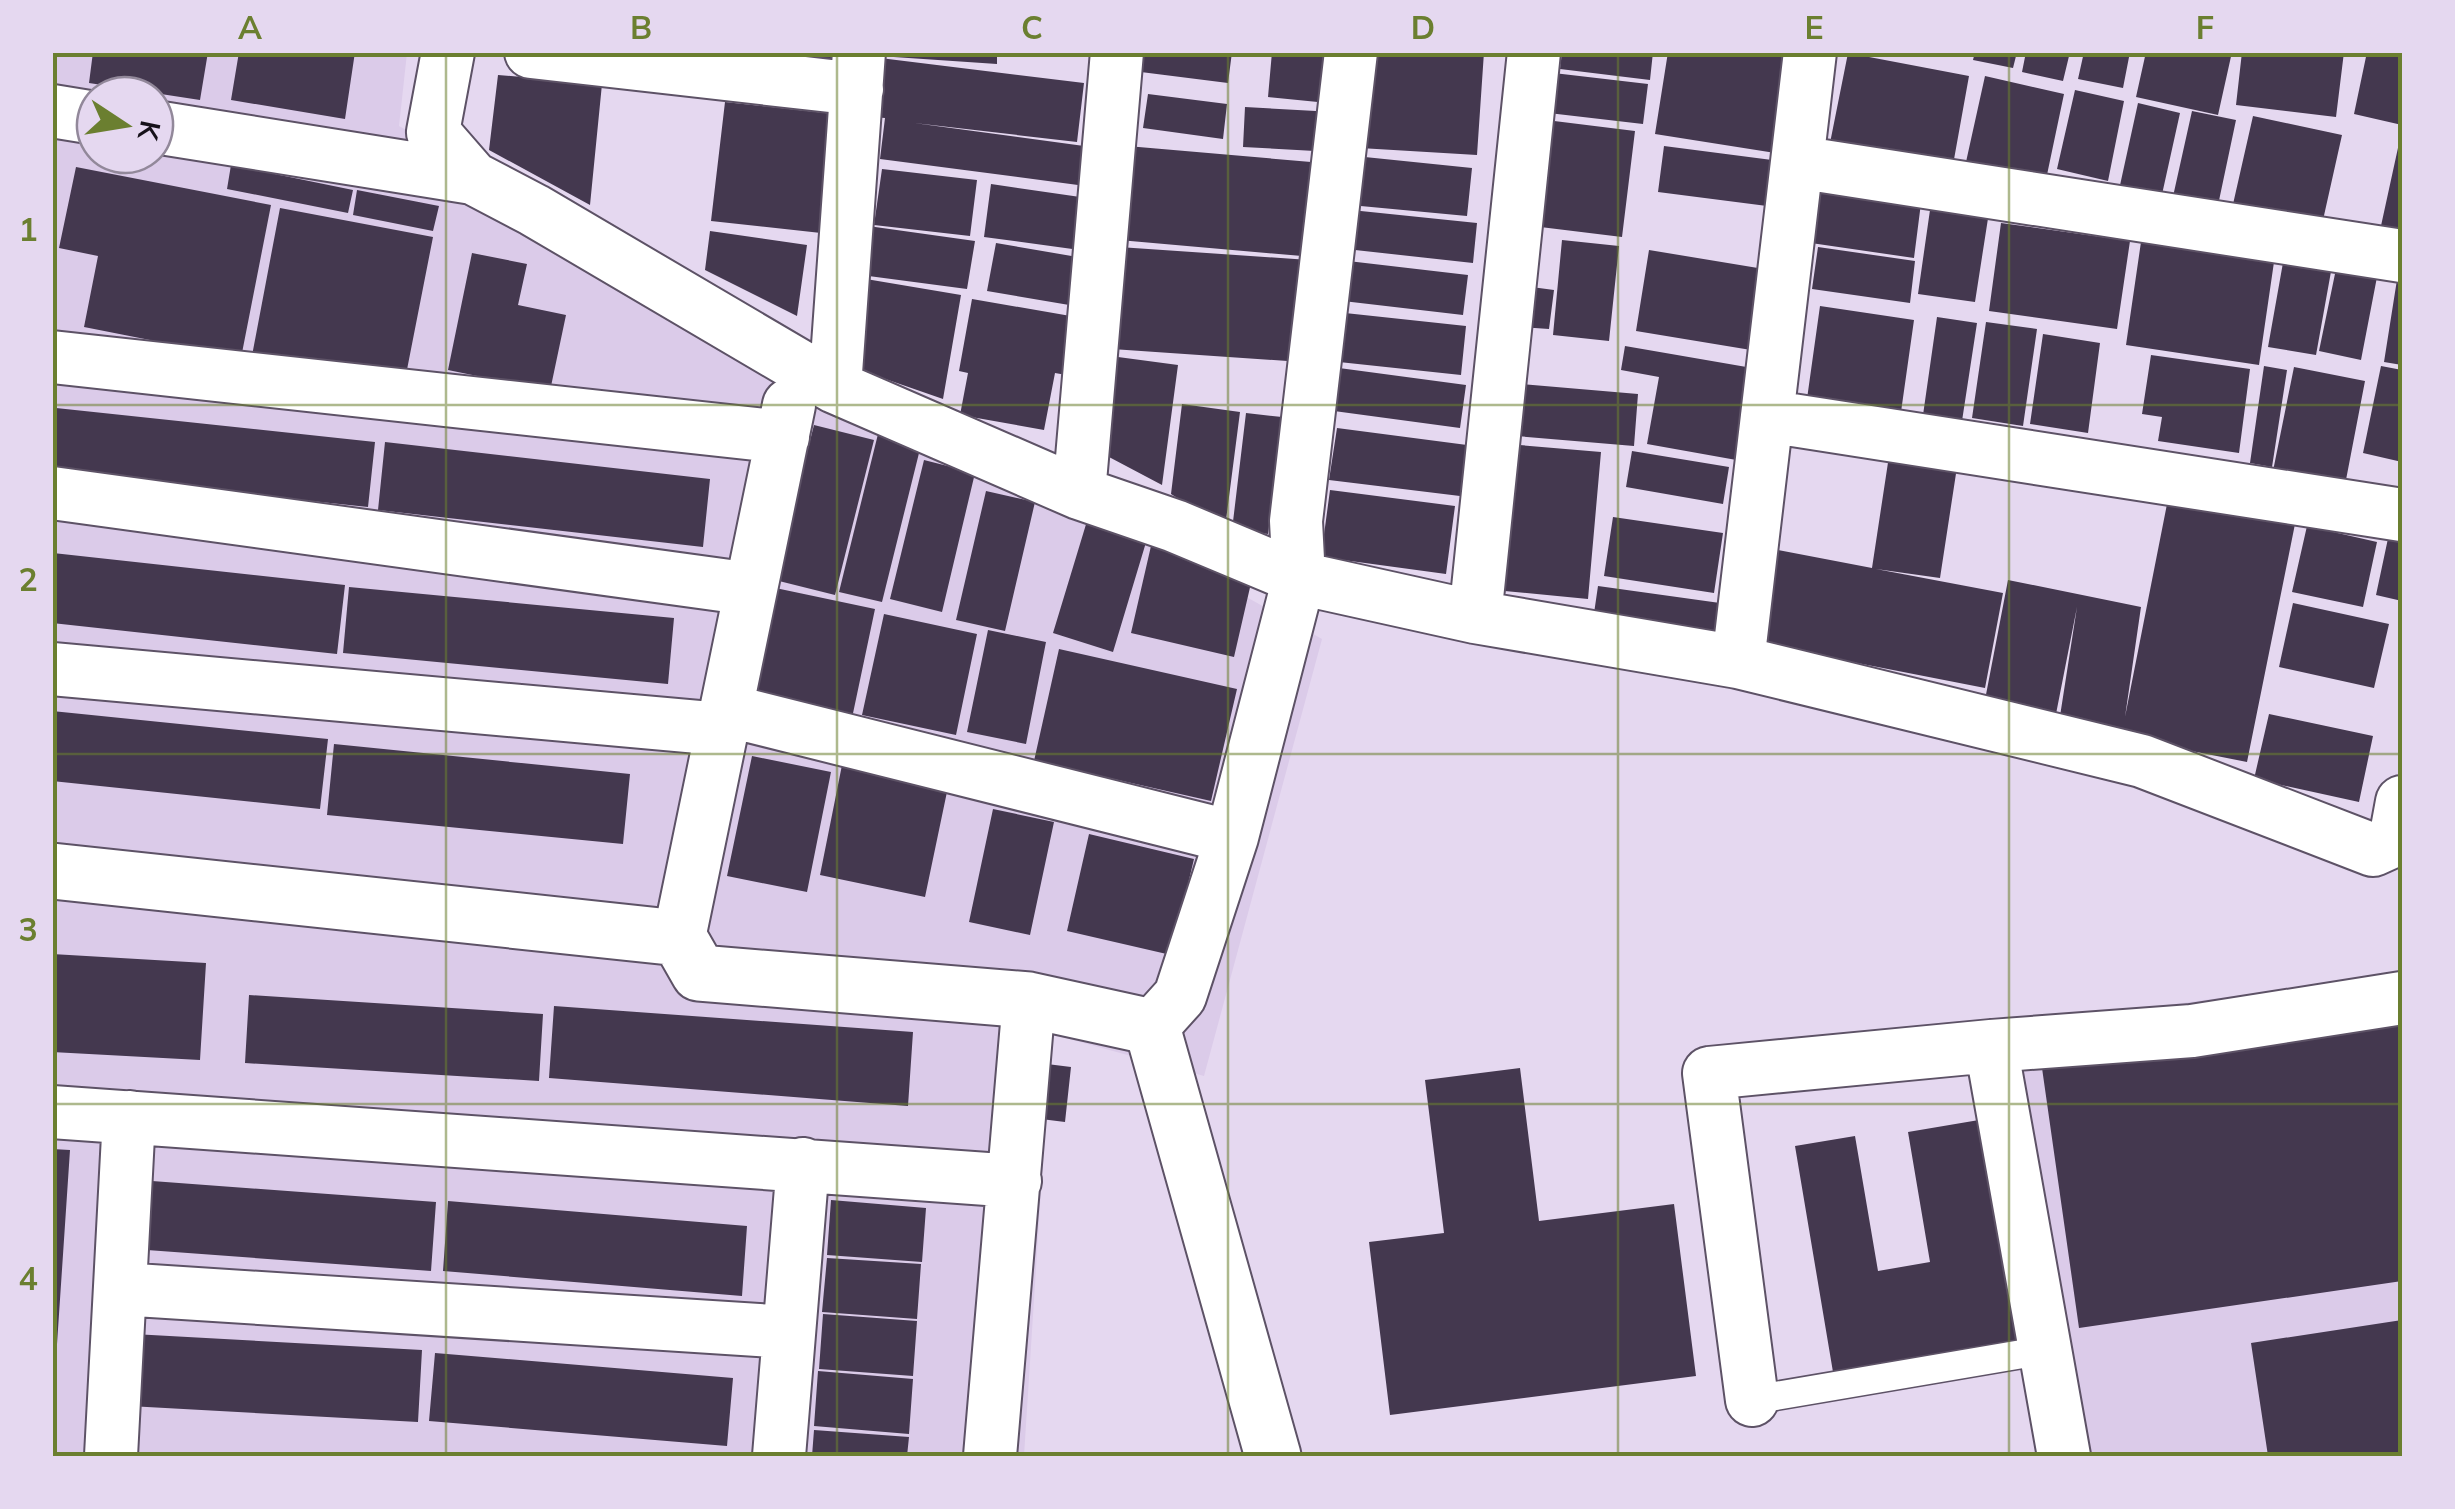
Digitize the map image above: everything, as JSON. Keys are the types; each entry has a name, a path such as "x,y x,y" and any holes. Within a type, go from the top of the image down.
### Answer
{"street":[{"path":"448,52 433,132 473,178 817,376 1079,492 1175,526 1299,578 1474,617 1738,662 2142,761 2373,850 2395,840 2402,802"},
{"path":"531,52 858,71 817,376 783,437 678,938 699,973 1029,1000 1152,1027"},
{"path":"1079,492 1117,52"},
{"path":"1152,1027 1180,996 1232,837 1299,578 1296,521 1351,52"},
{"path":"1474,617 1534,52"},
{"path":"1738,662 1810,52"},
{"path":"175,130 473,178"},
{"path":"1797,162 2402,256"},
{"path":"52,358 783,437"},
{"path":"1767,416 2402,515"},
{"path":"52,493 751,589"},
{"path":"52,669 724,720 1232,837"},
{"path":"52,871 678,938"},
{"path":"1752,1400 1708,1073 2192,1031 2402,998"},
{"path":"990,1456 1029,1000"},
{"path":"1152,1027 1274,1456"},
{"path":"1991,1046 2064,1456"},
{"path":"52,1112 1014,1181"},
{"path":"111,1456 129,1117"},
{"path":"779,1456 803,1164"},
{"path":"120,1289 789,1332"}],"lane":[{"path":"1752,1400 2046,1350"}],"shaded area":[{"path":"52,53 407,53 399,126 1322,639 1204,1076 1051,1034 1024,1456 53,1456"},
{"path":"2402,974 2402,1456 2081,1456 1999,1027"}],"building":[{"path":"93,52 208,52 200,100 175,96 175,75 90,75"},
{"path":"239,52 355,52 345,119 231,100"},
{"path":"755,52 843,52 842,66"},
{"path":"879,52 997,52 997,64 879,56"},
{"path":"1128,52 1232,52 1228,83 1125,70"},
{"path":"1272,52 1342,58 1338,104 1268,97"},
{"path":"1367,52 1484,52 1477,155 1360,148"},
{"path":"1562,52 1653,52 1650,80 1560,69"},
{"path":"1668,52 1797,52 1782,154 1655,134"},
{"path":"1975,52 2017,52 2013,68 1973,60"},
{"path":"2026,52 2070,52 2063,81 2022,72"},
{"path":"2084,52 2130,52 2123,88 2078,79"},
{"path":"2146,52 2232,52 2218,115 2136,97"},
{"path":"2242,52 2344,52 2336,117 2236,105"},
{"path":"2367,52 2402,52 2402,125 2354,114"},
{"path":"1848,53 1969,76 1951,176 1828,153"},
{"path":"880,58 1084,83 1077,142 914,123 1084,146 1078,185 880,159 885,118 873,117"},
{"path":"1545,72 1648,84 1643,124 1540,112"},
{"path":"498,75 602,84 590,205 489,150"},
{"path":"1985,76 2064,94 2044,189 1964,171"},
{"path":"2075,90 2124,101 2108,181 2057,169"},
{"path":"1148,94 1227,104 1223,139 1143,128"},
{"path":"725,102 834,114 821,233 711,221"},
{"path":"2138,103 2180,113 2159,208 2117,199"},
{"path":"1245,107 1334,112 1333,152 1243,147"},
{"path":"2192,111 2236,120 2217,210 2172,201"},
{"path":"2253,116 2342,135 2323,220 2231,213"},
{"path":"1538,119 1635,131 1622,237 1524,225"},
{"path":"2402,134 2402,241 2379,235"},
{"path":"1127,146 1311,162 1302,256 1119,240"},
{"path":"1664,146 1772,160 1767,206 1658,192"},
{"path":"1355,156 1472,168 1467,216 1350,205"},
{"path":"231,165 353,190 348,213 227,189"},
{"path":"882,169 977,180 970,236 874,225"},
{"path":"75,172 75,175 117,175 271,205 241,358 84,327 98,256 59,248"},
{"path":"991,184 1094,199 1087,251 984,237"},
{"path":"1819,189 1921,203 1914,258 1811,243"},
{"path":"357,190 439,206 433,231 353,215"},
{"path":"1931,203 1989,212 1975,302 1918,294"},
{"path":"280,208 433,237 403,390 251,361"},
{"path":"1351,210 1477,223 1473,263 1346,249"},
{"path":"2001,223 2130,241 2117,329 1989,311"},
{"path":"868,226 975,241 967,289 861,275"},
{"path":"710,231 807,245 797,316 705,270"},
{"path":"1562,240 1619,246 1609,341 1553,335"},
{"path":"2141,242 2274,262 2259,365 2126,345"},
{"path":"996,243 1089,259 1081,307 987,291"},
{"path":"1119,247 1309,260 1302,362 1112,349"},
{"path":"1818,247 1915,261 1910,303 1812,289"},
{"path":"1649,250 1770,270 1757,351 1636,331"},
{"path":"472,253 527,264 518,305 566,315 550,391 448,370"},
{"path":"2284,257 2332,266 2316,355 2268,347"},
{"path":"1348,261 1468,275 1463,315 1343,301"},
{"path":"2402,267 2402,365 2384,362"},
{"path":"2336,269 2377,277 2361,360 2319,351"},
{"path":"860,278 961,295 943,399 845,365"},
{"path":"1524,286 1554,290 1549,329 1520,327"},
{"path":"972,299 1082,318 1072,376 1055,373 1044,430 960,415 968,373 959,371"},
{"path":"1820,306 1914,320 1900,419 1806,406"},
{"path":"1345,313 1466,326 1461,375 1339,362"},
{"path":"1937,317 1977,323 1962,421 1923,415"},
{"path":"1986,322 2037,329 2023,426 1972,418"},
{"path":"2043,334 2100,343 2088,433 2030,424"},
{"path":"1625,346 1758,369 1742,461 1647,444 1659,377 1621,370"},
{"path":"1103,355 1178,365 1162,485 1092,448"},
{"path":"2151,355 2250,369 2239,453 2158,441 2162,417 2142,414"},
{"path":"2264,366 2287,370 2272,467 2250,463"},
{"path":"2381,366 2402,370 2402,462 2363,453"},
{"path":"2294,367 2365,381 2345,485 2273,471"},
{"path":"1339,368 1466,385 1460,428 1334,411"},
{"path":"1508,383 1638,394 1634,446 1504,435"},
{"path":"1182,404 1240,412 1225,528 1171,494"},
{"path":"56,408 375,442 368,507 52,474"},
{"path":"1246,413 1282,417 1268,534 1232,530"},
{"path":"814,425 874,440 835,595 775,580"},
{"path":"1337,428 1467,445 1460,496 1329,480"},
{"path":"878,434 921,445 882,602 839,592"},
{"path":"385,442 710,479 703,547 378,510"},
{"path":"1507,444 1601,452 1588,599 1494,590"},
{"path":"1632,451 1729,467 1723,504 1626,487"},
{"path":"1889,456 1957,467 1940,578 1876,569 2003,593 1985,688 1745,641 1763,547 1872,568"},
{"path":"924,460 975,473 942,612 890,599"},
{"path":"1330,490 1455,506 1446,574 1321,557"},
{"path":"986,491 1035,502 1005,631 956,620"},
{"path":"2168,499 2295,524 2247,762 2058,729 2077,607 2055,719 1984,705 2008,580 2141,607 2125,717"},
{"path":"1613,517 1723,533 1714,593 1604,576"},
{"path":"1087,521 1147,539 1113,652 1053,633"},
{"path":"2307,526 2377,542 2363,607 2292,592"},
{"path":"2390,529 2402,531 2402,601 2376,595"},
{"path":"1151,546 1254,570 1234,657 1131,633"},
{"path":"53,553 345,585 337,654 52,623"},
{"path":"766,586 875,609 852,718 743,695"},
{"path":"1598,586 1720,603 1714,644 1592,627"},
{"path":"349,587 674,618 668,684 343,653"},
{"path":"2293,603 2389,624 2374,688 2279,667"},
{"path":"884,614 977,634 956,735 862,715"},
{"path":"988,630 1046,642 1026,744 967,732"},
{"path":"1059,649 1237,689 1211,801 1034,761"},
{"path":"52,711 328,739 320,809 52,781"},
{"path":"2269,714 2373,736 2359,802 2254,779"},
{"path":"334,744 630,774 623,844 327,815"},
{"path":"752,756 831,772 807,892 727,876"},
{"path":"842,765 948,787 925,897 820,875"},
{"path":"993,809 1054,822 1030,935 969,922"},
{"path":"1089,834 1194,859 1171,955 1067,931"},
{"path":"52,954 206,963 200,1060 52,1052"},
{"path":"249,995 543,1014 539,1081 245,1063"},
{"path":"554,1006 913,1032 908,1106 549,1078"},
{"path":"2402,1016 2402,1281 2079,1328 2042,1068"},
{"path":"1047,1064 1071,1067 1065,1122 1041,1119"},
{"path":"1520,1068 1539,1221 1674,1204 1696,1376 1390,1415 1369,1242 1444,1233 1425,1080"},
{"path":"1979,1120 2017,1341 1833,1372 1795,1146 1855,1136 1878,1271 1930,1262 1908,1132"},
{"path":"52,1149 70,1150 55,1374 52,1374"},
{"path":"152,1181 436,1202 431,1271 147,1250"},
{"path":"831,1200 926,1208 922,1262 827,1255"},
{"path":"448,1201 747,1226 742,1296 443,1271"},
{"path":"827,1258 921,1264 917,1319 822,1312"},
{"path":"823,1314 917,1321 913,1376 819,1369"},
{"path":"2402,1320 2402,1456 2268,1456 2251,1343"},
{"path":"133,1334 422,1350 418,1422 129,1406"},
{"path":"435,1353 733,1378 727,1446 429,1421"},
{"path":"818,1371 913,1379 909,1434 814,1426"},
{"path":"814,1430 909,1437 907,1456 812,1456"}]}
